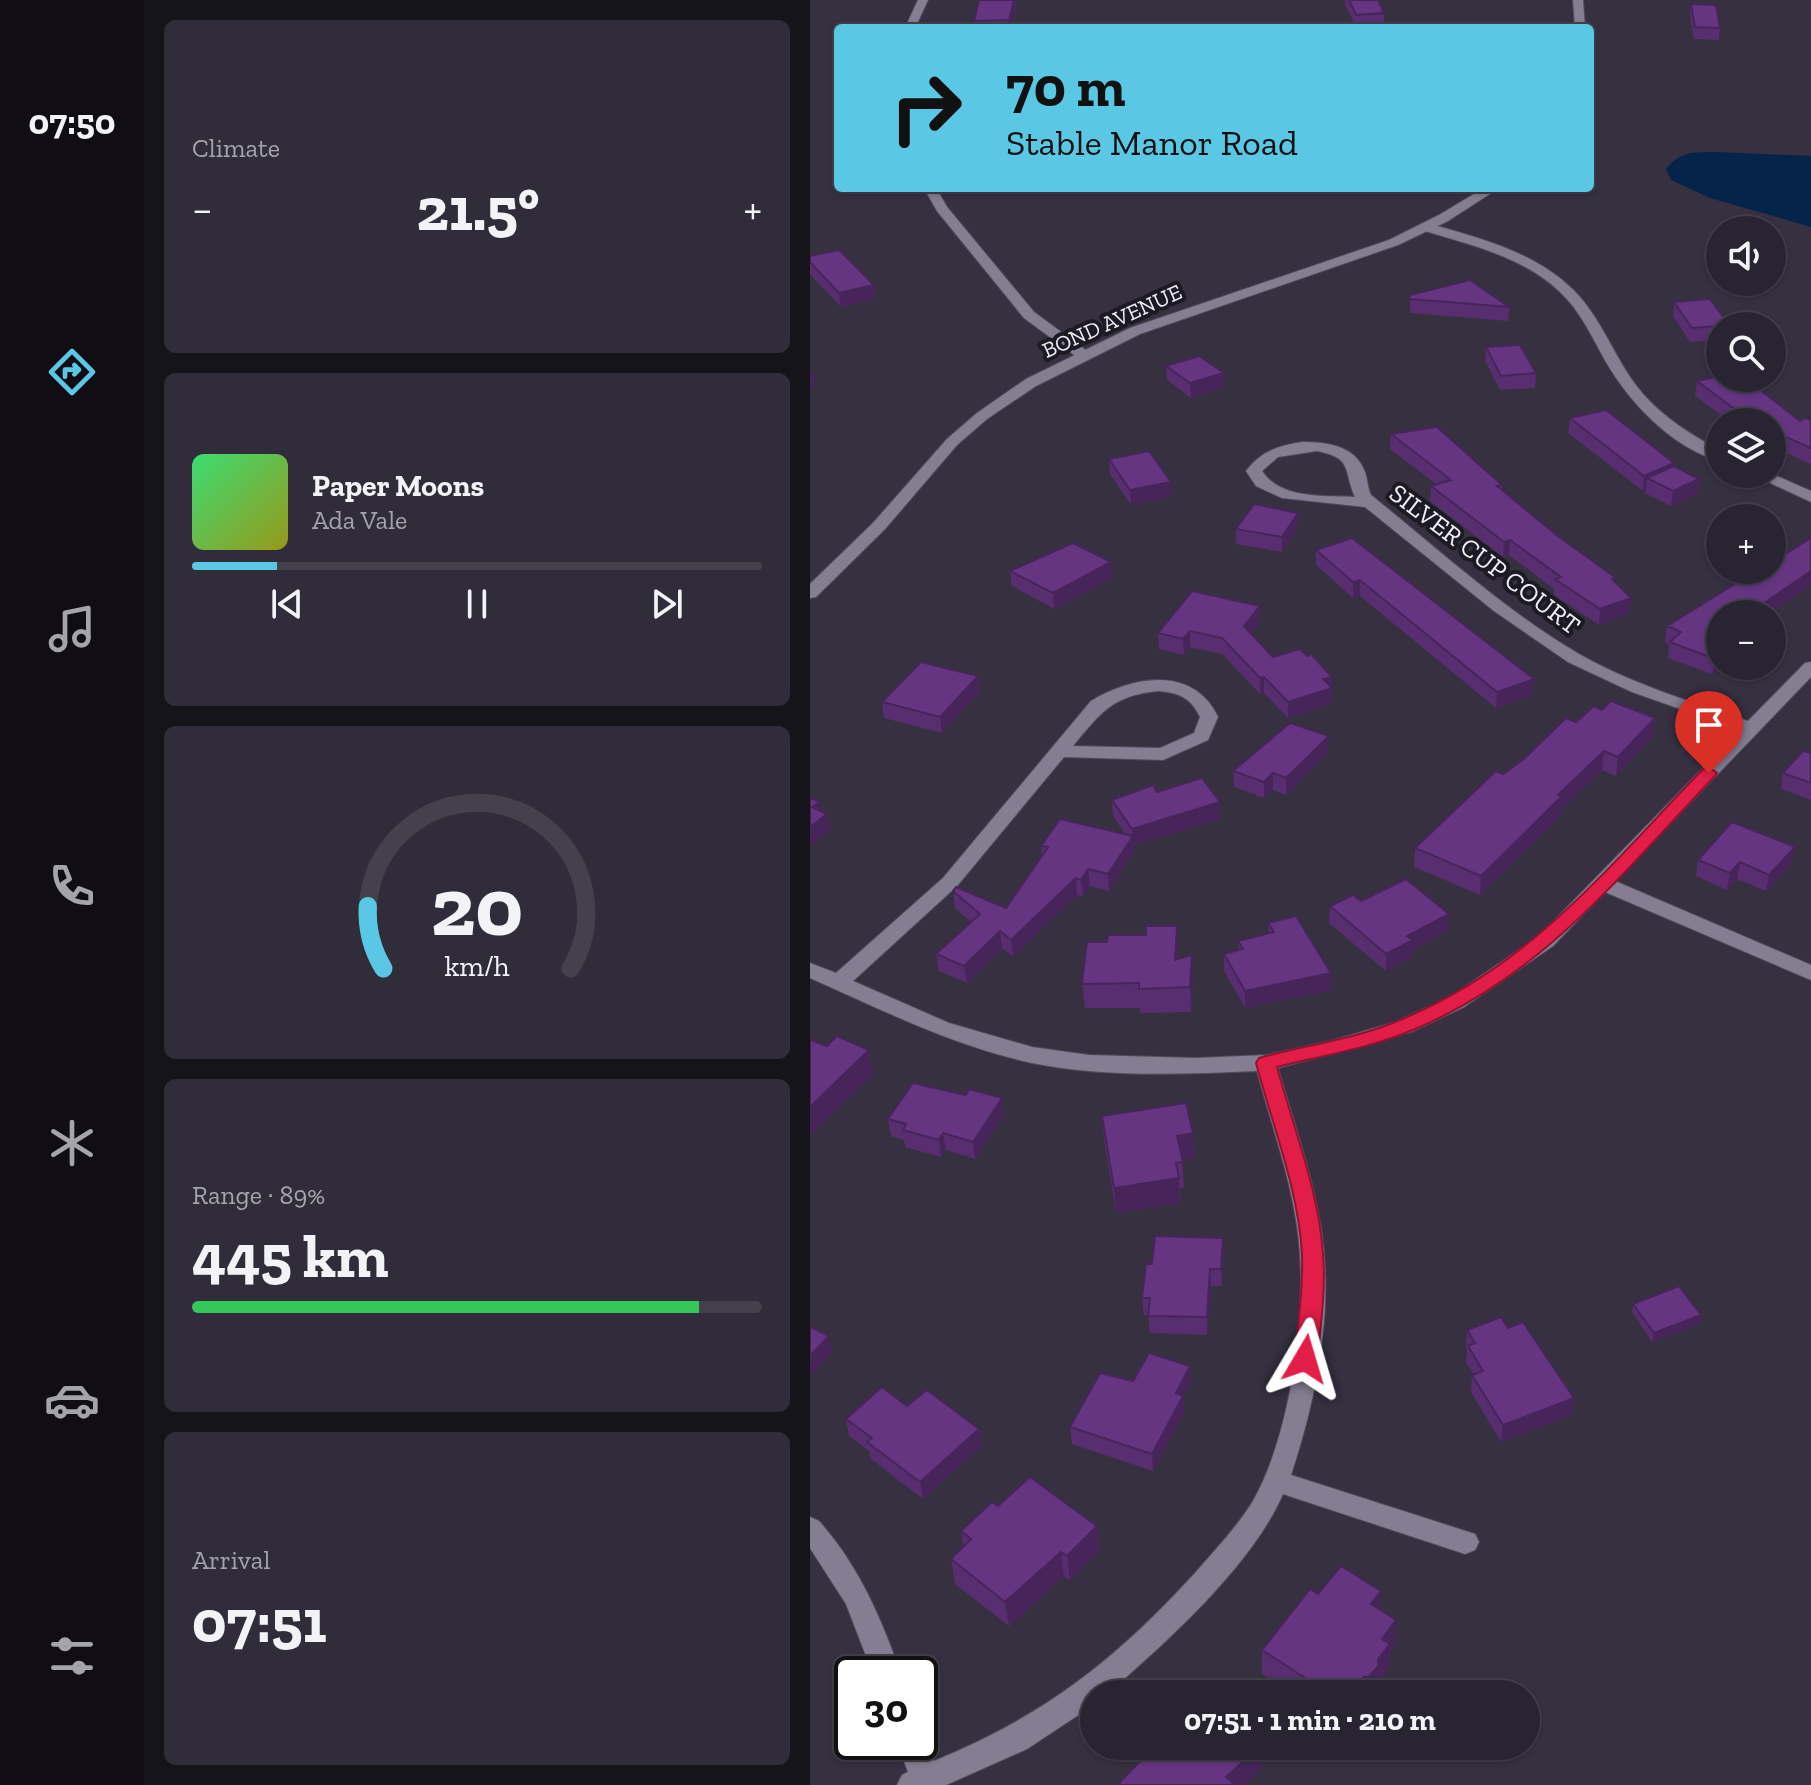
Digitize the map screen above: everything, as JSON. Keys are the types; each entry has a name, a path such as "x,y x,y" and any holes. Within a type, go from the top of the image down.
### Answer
{"street":[{"path":"912,24 923,0"},
{"path":"1578,0 1580,24"},
{"path":"932,192 941,208 1029,315 1082,354"},
{"name":"BOND AVENUE","path":"810,593 861,545 954,441 1009,396 1082,354 1163,319 1338,266 1430,228 1487,192"},
{"path":"1430,228 1501,252 1552,278 1583,310 1632,390 1662,419 1706,447"},
{"name":"SILVER CUP COURT","path":"1365,502 1359,492 1352,462 1325,449 1301,446 1278,450 1262,459 1254,471 1261,483 1277,492 1365,502 1384,511 1528,627 1573,657 1655,695 1751,728"},
{"path":"1786,486 1811,497"},
{"path":"810,970 928,1023 1032,1055 1136,1065 1266,1063 1403,1027 1457,1002 1546,941 1811,667"},
{"path":"838,983 950,882 1097,705 1112,694 1127,688 1161,685 1176,688 1201,700 1209,717 1202,736 1163,754 1060,751"},
{"path":"1602,883 1811,973"},
{"path":"915,1760 918,1782 1018,1738 1086,1691 1153,1635 1219,1565 1263,1508 1276,1481 1302,1381 1313,1294 1313,1251 1266,1063"},
{"path":"1276,1481 1465,1542"},
{"path":"810,1529 839,1560 862,1602 881,1656"}],"water":[{"path":"1695,153 1811,156 1811,227 1786,220 1786,216 1773,216 1710,198 1671,180 1666,169 1671,163"}],"building":[{"path":"979,0 1014,0 1009,20 974,21"},
{"path":"1349,0 1378,0 1384,13 1356,15"},
{"path":"1691,4 1716,5 1720,28 1695,27"},
{"path":"839,250 874,285 839,293 810,262 810,256"},
{"path":"1470,280 1509,307 1410,299 1410,295"},
{"path":"1710,299 1720,312 1706,312 1706,327 1692,328 1674,302"},
{"path":"1520,345 1536,373 1501,376 1486,347"},
{"path":"1199,356 1224,373 1190,383 1166,366"},
{"path":"1712,392 1763,392 1783,408 1733,408"},
{"path":"1606,410 1674,463 1644,476 1570,418"},
{"path":"1786,410 1800,421 1805,418 1811,420 1811,448 1786,437"},
{"path":"1437,427 1502,485 1497,486 1559,537 1616,578 1612,579 1631,598 1600,609 1555,579 1561,577 1510,540 1504,542 1431,486 1451,480 1391,434"},
{"path":"1149,451 1171,482 1130,490 1109,459"},
{"path":"1674,466 1699,479 1673,491 1647,478"},
{"path":"1254,504 1298,513 1282,537 1236,529"},
{"path":"1352,538 1534,679 1497,692 1360,580 1353,582 1316,550"},
{"path":"1811,538 1811,571 1768,600 1709,600 1735,584 1786,584 1786,553"},
{"path":"1073,543 1111,562 1053,593 1010,571"},
{"path":"1192,591 1260,606 1244,626 1273,657 1300,649 1307,656 1311,654 1332,677 1323,679 1332,688 1288,702 1222,638 1190,631 1183,639 1158,633"},
{"path":"1706,602 1706,656 1670,642 1681,632 1667,626"},
{"path":"921,662 978,676 940,717 882,702"},
{"path":"1611,701 1655,718 1618,757 1604,751 1481,876 1415,848 1496,771 1503,774 1524,759 1566,718 1576,722 1594,706 1602,710"},
{"path":"1290,723 1329,736 1286,778 1273,773 1264,782 1233,771"},
{"path":"1803,751 1811,753 1811,783 1783,773"},
{"path":"1202,778 1220,802 1132,829 1112,800 1153,785 1157,792"},
{"path":"810,798 820,802 812,807 827,814 810,827"},
{"path":"1060,819 1133,836 1108,874 1088,869 1081,880 1076,878 1011,940 1000,931 964,966 936,954 980,914 953,891 956,887 1006,908 1048,847 1041,846"},
{"path":"1732,822 1795,847 1769,875 1740,862 1730,873 1698,860"},
{"path":"1406,879 1449,914 1407,936 1413,940 1386,954 1330,906 1353,895 1361,901"},
{"path":"1296,916 1331,973 1245,991 1224,954 1243,949 1238,941 1274,932 1268,923"},
{"path":"1146,926 1177,926 1175,960 1192,955 1190,987 1139,989 1139,983 1082,984 1087,942 1107,942 1108,935 1146,935"},
{"path":"837,1036 869,1050 810,1107 810,1040 827,1046"},
{"path":"913,1083 966,1095 969,1089 1002,1098 973,1142 943,1133 939,1140 903,1130 906,1124 888,1119"},
{"path":"1186,1103 1193,1133 1177,1136 1183,1162 1176,1163 1179,1178 1114,1188 1102,1116"},
{"path":"1155,1236 1223,1238 1221,1269 1210,1269 1207,1317 1148,1316 1150,1298 1142,1298 1146,1264 1152,1264"},
{"path":"1679,1286 1701,1315 1654,1333 1633,1304"},
{"path":"1501,1317 1508,1328 1523,1322 1574,1398 1503,1425 1472,1375 1483,1371 1468,1346 1475,1343 1467,1330"},
{"path":"810,1327 829,1336 810,1356"},
{"path":"1149,1353 1190,1366 1176,1393 1183,1396 1152,1454 1070,1427 1100,1373 1133,1381"},
{"path":"882,1387 907,1406 927,1390 979,1429 920,1482 867,1442 872,1438 846,1419"},
{"path":"1030,1477 1097,1526 1067,1556 1061,1552 1005,1602 951,1559 971,1539 961,1531 992,1502 998,1506"},
{"path":"1341,1566 1381,1591 1371,1604 1396,1620 1382,1639 1390,1644 1369,1677 1362,1680 1308,1680 1262,1650 1310,1589 1318,1594"},
{"path":"1141,1760 1245,1760 1226,1777 1235,1785 1119,1783"}],"route":[{"path":"1305,1359 1313,1294 1313,1251 1266,1063 1403,1027 1457,1002 1511,969 1546,941 1709,773"}]}
